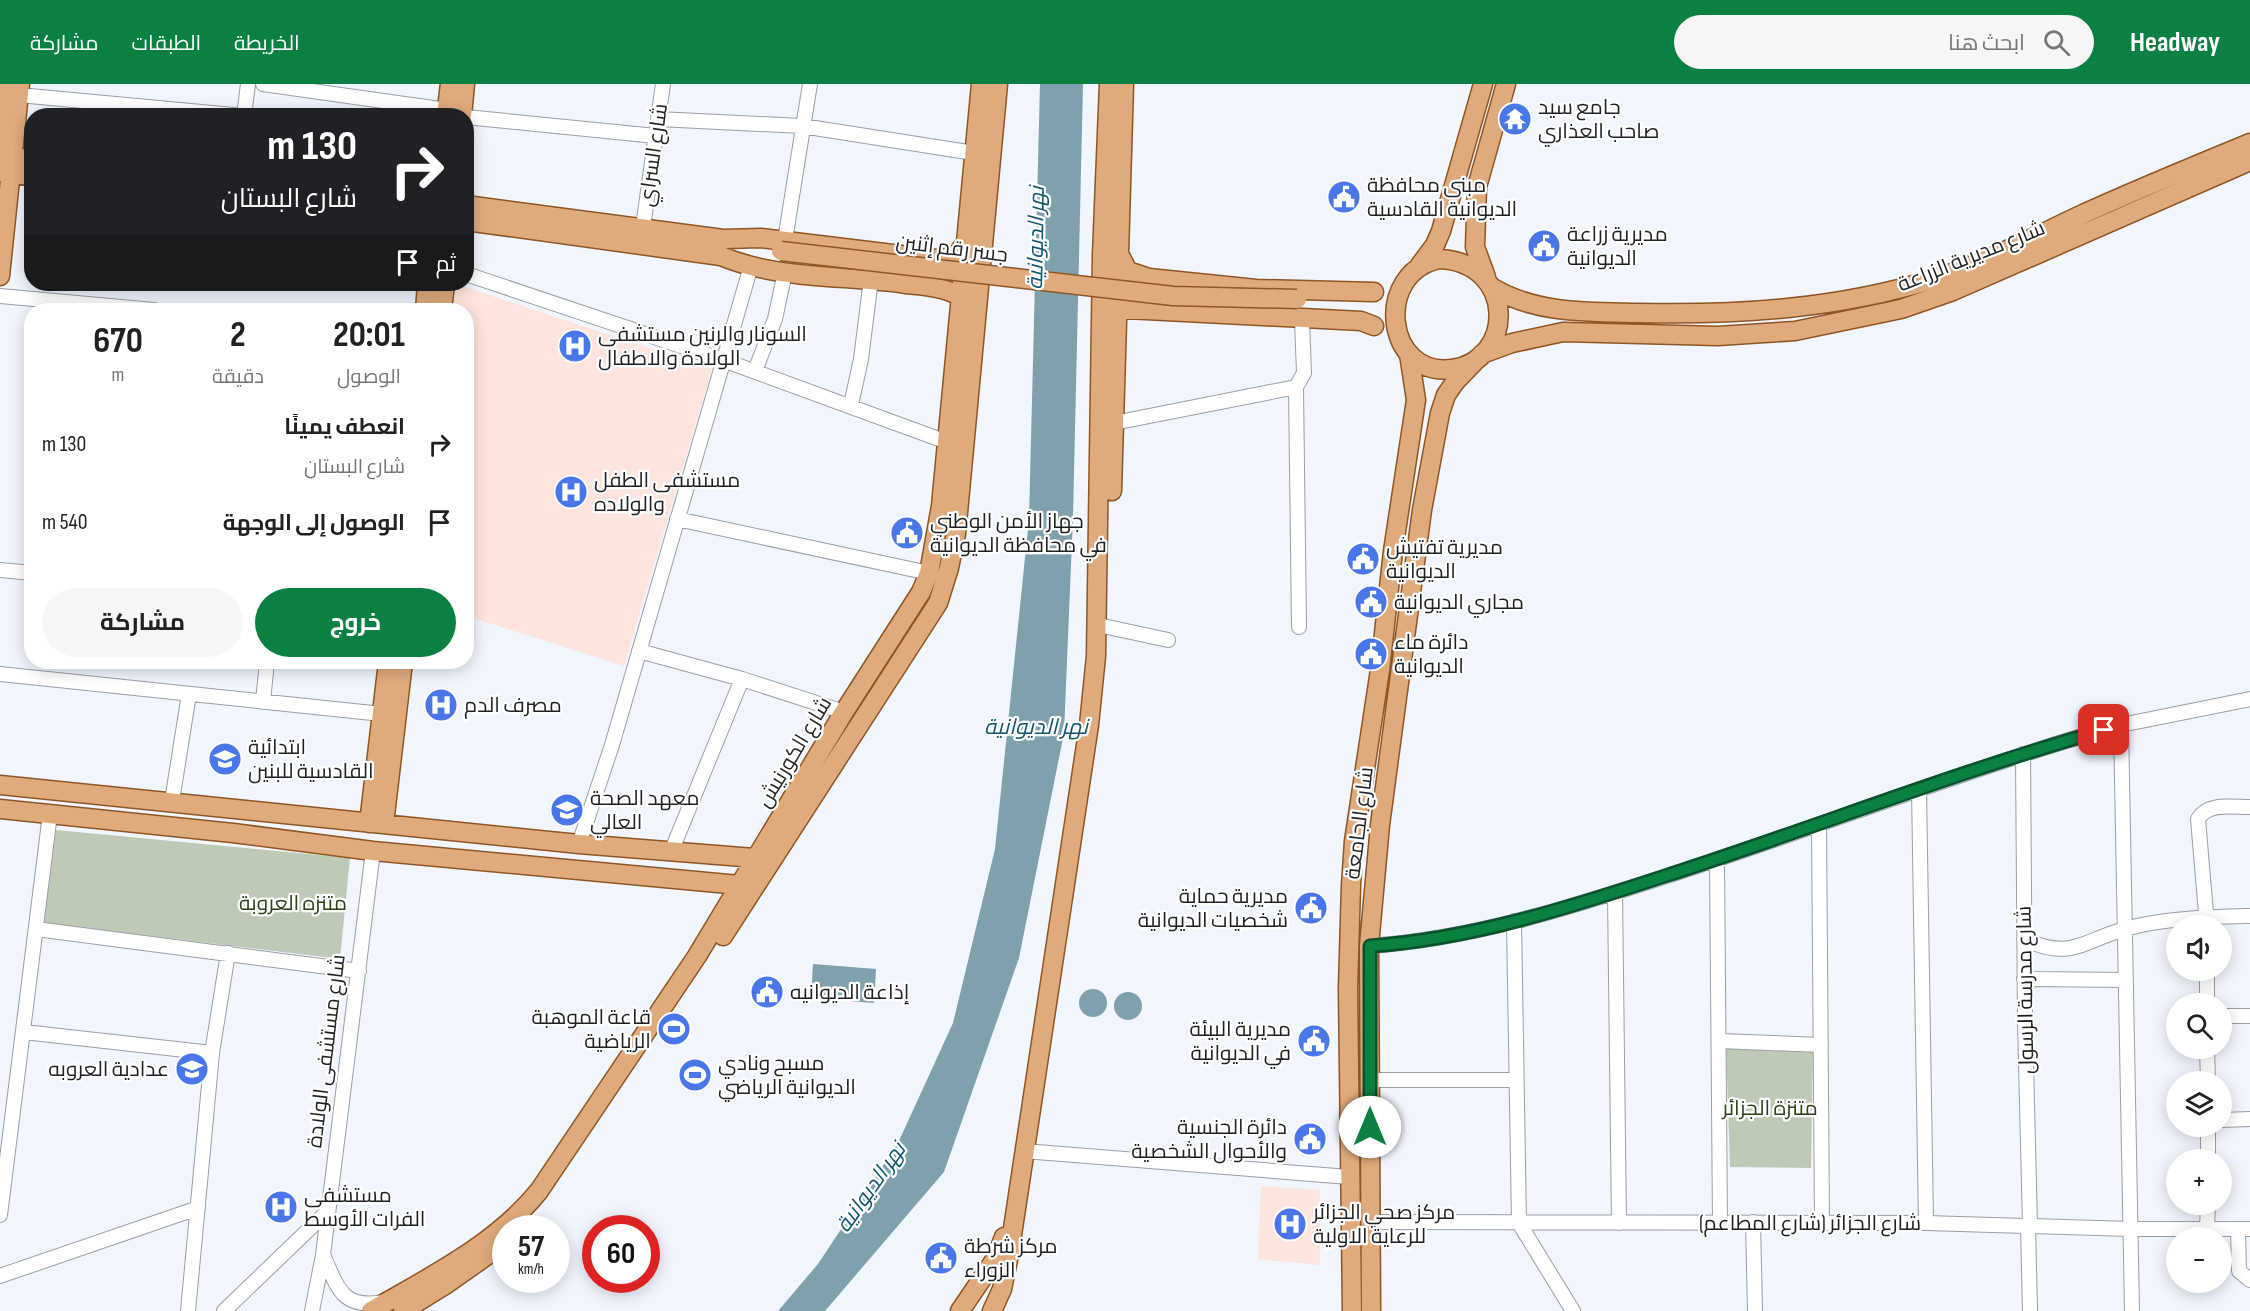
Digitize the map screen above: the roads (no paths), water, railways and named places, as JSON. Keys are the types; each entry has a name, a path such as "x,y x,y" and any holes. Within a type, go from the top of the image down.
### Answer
{"main road":[{"path":"450,84 451,108"},
{"path":"454,108 465,84"},
{"name":"شارع الكورنيش","path":"396,1306 483,1243 528,1204 568,1150 766,859 842,755 938,603 949,568 947,442 981,84"},
{"name":"شارع الكورنيش","path":"766,859 823,746 921,592 947,531 998,84"},
{"path":"1109,84 1111,254 1128,271 1149,278 1256,289 1374,292"},
{"path":"992,1311 1002,1289 1019,1192 1087,737 1096,656 1111,254 1124,84"},
{"path":"1299,310 1334,301 1354,299 1374,292 1405,280 1420,265 1435,245 1441,231 1483,84"},
{"path":"1109,308 1340,312 1364,319 1421,363 1443,369 1460,367 1480,356 1491,342 1499,316 1490,282 1475,247 1477,187 1506,84"},
{"path":"0,276 10,90"},
{"name":"شارع مديرية الزراعة","path":"1490,282 1534,306 1619,312 1716,315 1846,301 1934,279 1978,263 2119,198 2250,143"},
{"path":"5,162 24,160"},
{"path":"5,162 24,172"},
{"name":"شارع مديرية الزراعة","path":"1480,356 1512,343 1563,332 1719,336 1795,331 1901,309 1953,291 2250,162"},
{"path":"2119,198 2127,216"},
{"path":"474,206 643,227 722,247 751,266 785,256 934,259 955,257 967,241"},
{"path":"474,222 577,238 722,247 785,256 871,279 945,290 960,297"},
{"name":"جسر رقم إثنين","path":"785,256 1099,297 1299,310"},
{"path":"1420,265 1440,259 1450,260 1474,268 1490,282"},
{"path":"1405,280 1394,311 1397,328 1407,352"},
{"path":"1096,656 1108,598 1114,423 1109,308"},
{"name":"شارع الجامعة","path":"1352,1311 1348,988 1350,885 1354,841 1380,670 1393,551 1414,410 1415,383 1407,352"},
{"name":"شارع الجامعة","path":"1371,1311 1370,946 1373,888 1422,510 1440,413 1446,395 1455,382 1480,356"},
{"path":"921,592 938,603"},
{"path":"376,823 382,714 387,669"},
{"path":"376,823 402,669"},
{"path":"823,746 842,755"},
{"path":"0,785 579,844 766,859"},
{"path":"199,829 209,827 214,822 213,812 206,806"},
{"path":"233,833 225,827 224,819 226,812 235,808"},
{"path":"0,809 199,829 373,852 748,886"},
{"path":"534,867 536,839"},
{"path":"1350,885 1373,888"},
{"name":"شارع الكورنيش","path":"533,1215 588,1143 748,886"},
{"path":"1348,988 1370,990"},
{"path":"960,1311 996,1258 1019,1192"},
{"name":"شارع الكورنيش","path":"372,1311 396,1306 448,1283 492,1252"},
{"path":"424,1311 448,1283"},
{"path":"1002,1289 1005,1311"}],"street":[{"path":"245,108 248,84"},
{"path":"263,84 413,108"},
{"name":"شارع السراي","path":"643,227 663,84"},
{"path":"755,371 776,319 802,126 810,84"},
{"path":"10,90 172,108"},
{"path":"474,118 656,136"},
{"path":"658,119 802,126 974,153"},
{"path":"579,844 612,746 676,519 726,360 751,266"},
{"path":"474,277 726,360 947,442"},
{"path":"851,405 861,359 871,279"},
{"path":"0,296 64,303"},
{"path":"1299,310 1304,373 1296,387 1299,627"},
{"path":"1114,423 1296,387"},
{"path":"676,519 928,573"},
{"path":"0,570 24,572"},
{"path":"1103,626 1168,640"},
{"path":"639,651 742,679 844,712"},
{"path":"263,701 266,669"},
{"path":"0,674 382,714"},
{"path":"671,852 742,679"},
{"path":"172,801 189,694"},
{"path":"1370,946 1443,938 1615,893 2023,754 2121,725 2250,699"},
{"path":"2121,725 2132,1311"},
{"name":"شارع مدرسة الرسول","path":"2023,754 2024,979 2030,1311"},
{"path":"1920,789 1926,1222"},
{"path":"2205,915 2198,819 2202,813 2214,807 2250,807"},
{"path":"0,1215 50,814"},
{"path":"1819,825 1822,1222"},
{"name":"شارع مستشفى الولادة","path":"312,1311 323,1256 373,852"},
{"path":"1717,860 1720,1223"},
{"path":"1615,893 1619,1223"},
{"path":"2232,918 2250,916"},
{"path":"1514,921 1519,1223 1573,1311"},
{"path":"2024,939 2047,950 2085,946 2125,929 2166,925"},
{"path":"36,929 358,971"},
{"path":"188,1311 212,1053 228,953"},
{"path":"2024,979 2126,980"},
{"path":"2232,1016 2250,1016"},
{"path":"24,1032 212,1053"},
{"path":"1720,1041 1821,1045"},
{"path":"1370,1080 1515,1080"},
{"path":"2232,1120 2250,1119"},
{"path":"1024,1151 1349,1177"},
{"path":"0,1276 198,1208"},
{"path":"211,1311 228,1307 328,1210"},
{"name":"شارع الجزائر (شارع المطاعم)","path":"1370,1222 1926,1222 2166,1229"},
{"path":"1753,1222 1755,1311"},
{"path":"2244,1229 2237,1263 2239,1271 2250,1280"},
{"path":"323,1256 337,1285 352,1301 396,1306"}],"water":[{"name":"نهر الديوانية","path":"1040,84 1083,84 1073,517 1064,733 1019,958 944,1172 825,1311 778,1311 818,1264 898,1143 953,1023 995,849 1029,519"},
{"path":"813,964 876,969 874,1003 811,998"},
{"path":"1093,989 1103,993 1107,1003 1103,1013 1093,1017 1083,1013 1079,1003 1083,993"},
{"path":"1128,992 1138,996 1142,1006 1138,1016 1128,1020 1118,1016 1114,1006 1118,996"}],"place":[{"name":"جامع سيد صاحب العذاري","path":"1515,119"},
{"name":"مبنى محافظة الديوانية القادسية","path":"1344,197"},
{"name":"مديرية زراعة الديوانية","path":"1544,246"},
{"name":"السونار والرنين مستشفى الولادة والاطفال","path":"575,346"},
{"name":"مستشفى الطفل والولاده","path":"571,492"},
{"name":"جهاز الأمن الوطني في محافظة الديوانية","path":"907,533"},
{"name":"مديرية تفتيش الديوانية","path":"1363,559"},
{"name":"مجاري الديوانية","path":"1371,602"},
{"name":"دائرة ماء الديوانية","path":"1371,654"},
{"name":"مصرف الدم","path":"441,705"},
{"name":"ابتدائية القادسية للبنين","path":"225,759"},
{"name":"معهد الصحة العالي","path":"567,810"},
{"name":"مديرية حماية شخصيات الديوانية","path":"1311,908"},
{"name":"إذاعة الديوانيه","path":"767,992"},
{"name":"قاعة الموهبة الرياضية","path":"674,1029"},
{"name":"مديرية البيئة في الديوانية","path":"1314,1041"},
{"name":"عدادية العروبه","path":"192,1069"},
{"name":"مسبح ونادي الديوانية الرياضي","path":"695,1075"},
{"name":"دائرة الجنسية والأحوال الشخصية","path":"1310,1139"},
{"name":"مستشفى الفرات الأوسط","path":"281,1207"},
{"name":"مركز صحي الجزائر للرعاية الاولية","path":"1290,1224"},
{"name":"مركز شرطة الزوراء","path":"941,1258"}],"park label":[{"name":"متنزه العروبة","path":"293,903"},
{"name":"متنزة الجزائر","path":"1770,1108"}]}
